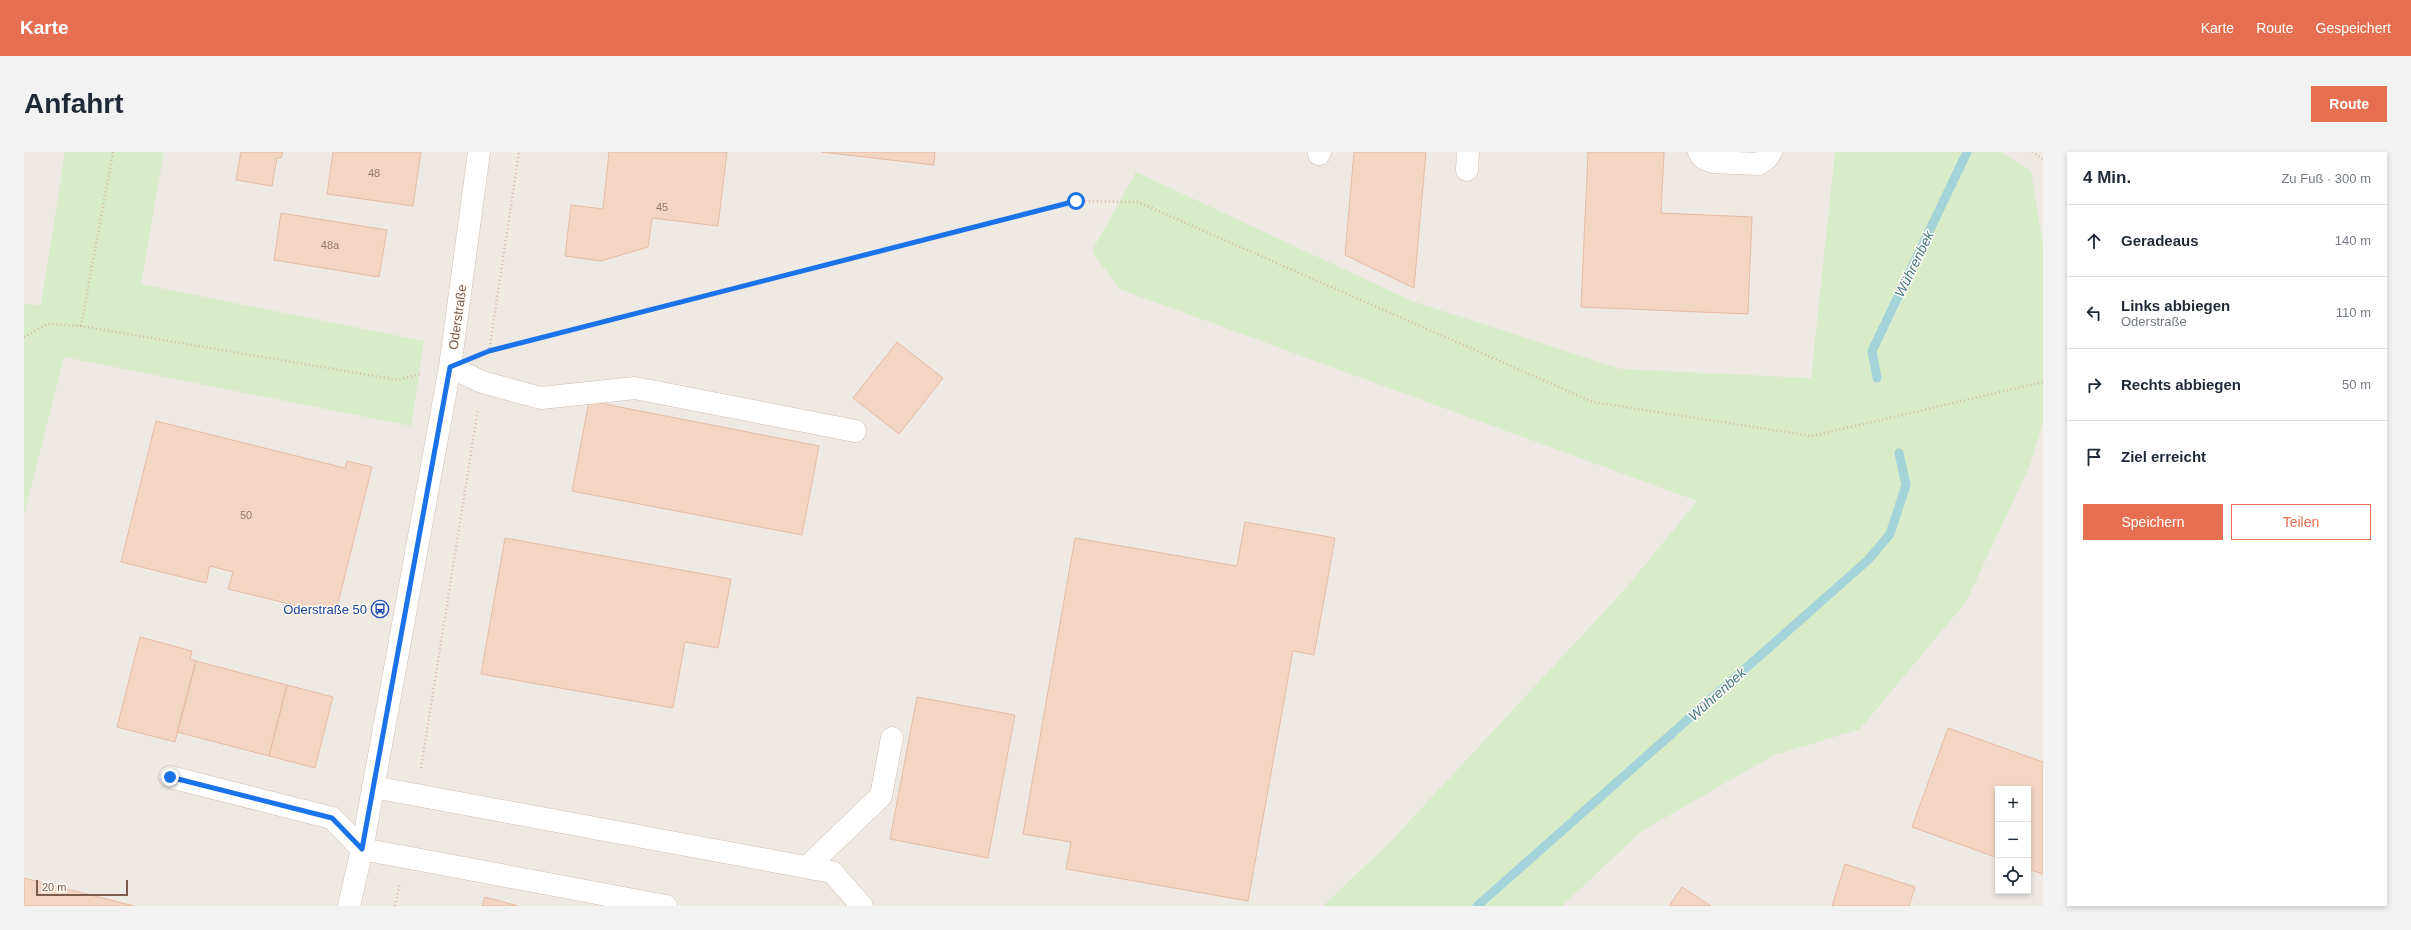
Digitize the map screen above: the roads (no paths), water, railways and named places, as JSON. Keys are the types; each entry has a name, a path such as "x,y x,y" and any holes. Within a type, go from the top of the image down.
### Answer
{"street":[{"name":"Oderstraße","path":"350,906 374,787 450,367 479,152"},
{"path":"1699,152 1703,158 1713,162 1758,164 1767,158 1771,152"},
{"path":"450,367 482,382 541,398 635,388 855,432"},
{"path":"807,868 881,796 892,738"},
{"path":"170,777 332,818 362,849 666,906"},
{"path":"374,787 832,872 862,906"}],"waterway":[{"name":"Wührenbek","path":"1877,378 1872,351 1967,152"},
{"name":"Wührenbek","path":"1477,906 1868,560 1890,534 1906,485 1899,453"}],"place":[{"name":"Oderstraße 50","path":"380,609"}]}
